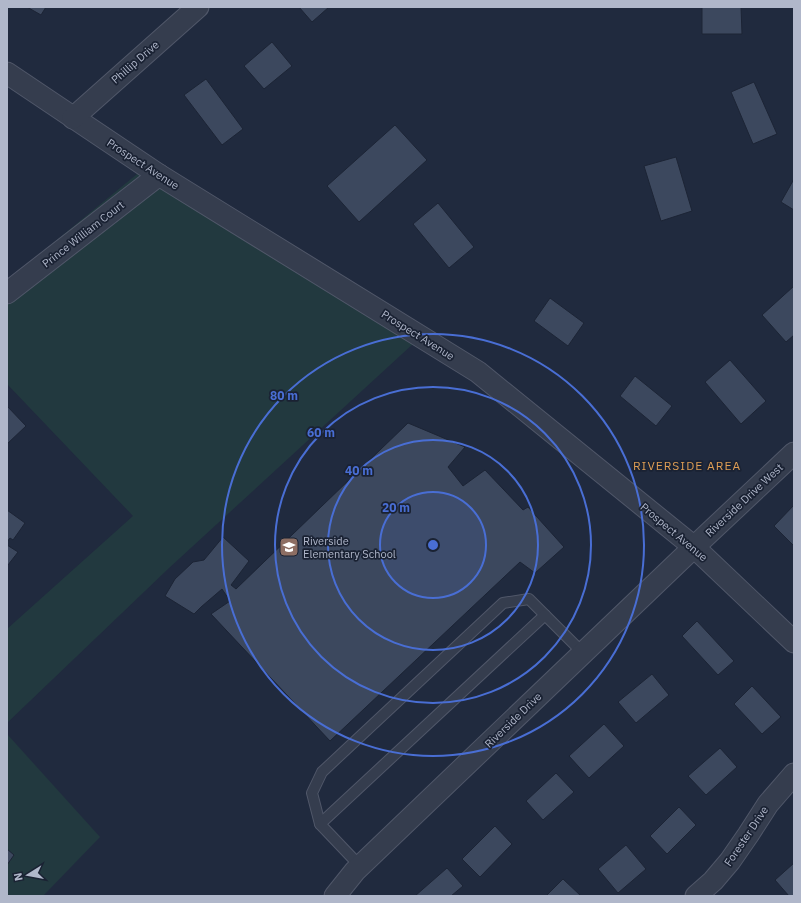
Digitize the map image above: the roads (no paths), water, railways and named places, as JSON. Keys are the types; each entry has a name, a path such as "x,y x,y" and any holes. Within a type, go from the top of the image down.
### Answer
{"street":[{"name":"Phillip Drive","path":"73,118 198,7"},
{"name":"Prospect Avenue","path":"7,73 159,175 478,372 694,547 794,642"},
{"name":"Prince William Court","path":"7,293 159,175"},
{"name":"Riverside Drive West","path":"694,547 794,453"},
{"name":"Riverside Drive","path":"341,894 355,871 360,866 694,547"},
{"name":"Forester Drive","path":"696,896 713,881 730,861 768,804 794,774"}],"lane":[{"path":"360,866 320,824 312,793 322,772 503,604 529,599 584,653"},
{"path":"320,824 545,615"}],"place":[{"name":"Riverside Elementary School","path":"289,547"}],"district":[{"name":"RIVERSIDE AREA","path":"687,465"}]}
